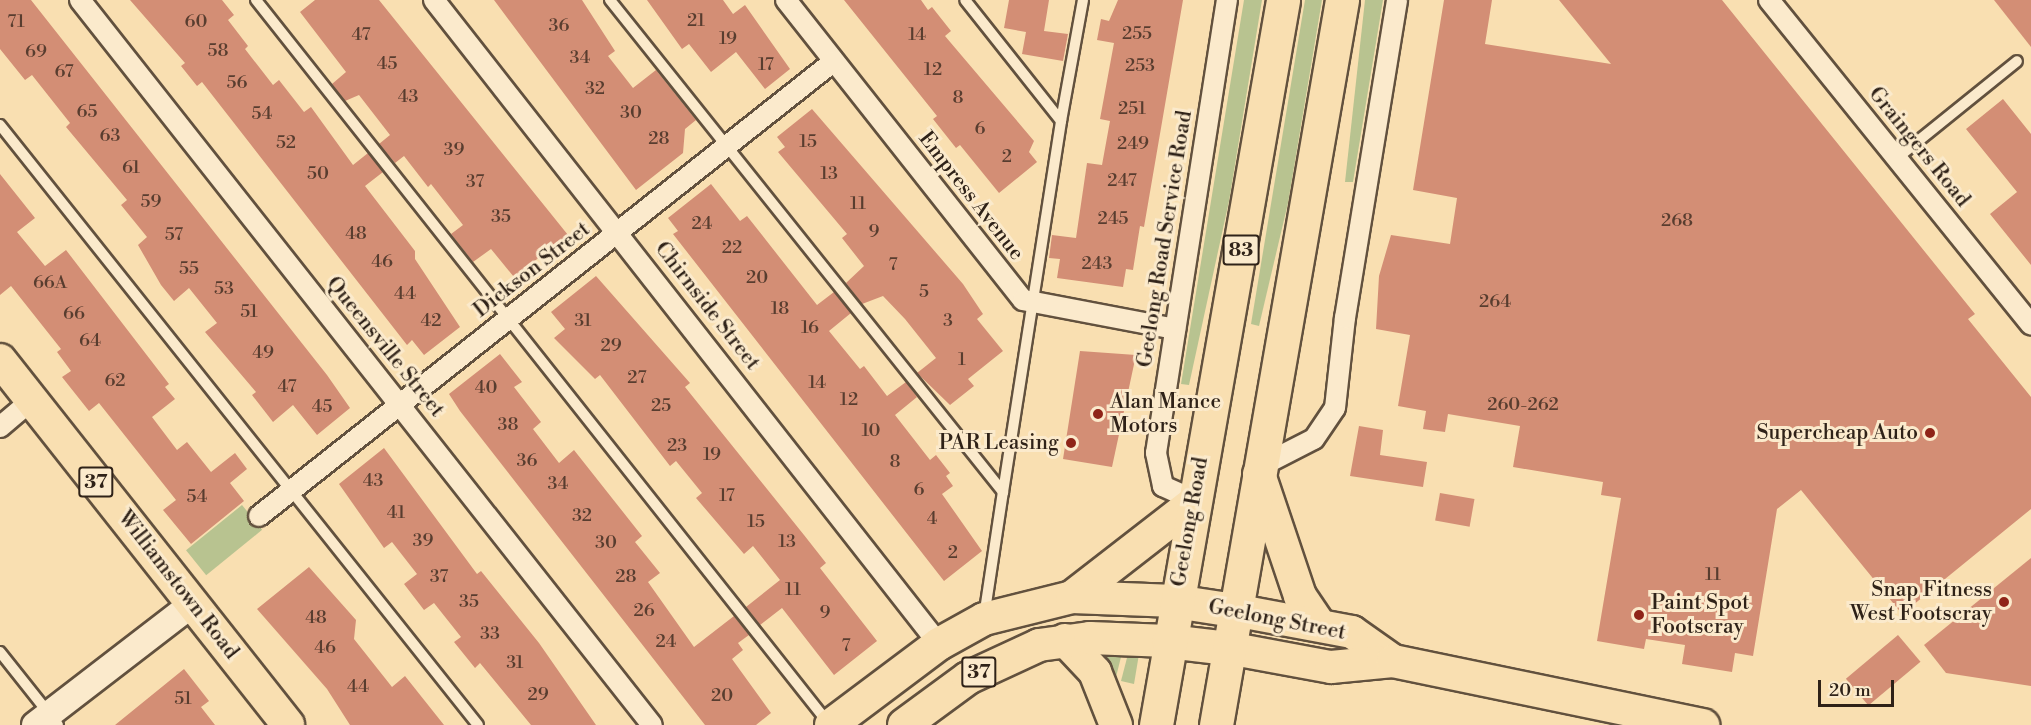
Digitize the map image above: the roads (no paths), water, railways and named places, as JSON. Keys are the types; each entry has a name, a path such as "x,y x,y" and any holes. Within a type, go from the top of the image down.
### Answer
{"highway":[{"name":"Geelong Road","path":"1156,725 1167,641 1283,0"},
{"path":"1220,719 1234,610 1342,0"},
{"name":"Geelong Street","path":"1175,601 1234,610"},
{"name":"Geelong Street","path":"1167,641 1228,648"}],"main road":[{"name":"Williamstown Road","path":"0,360 288,725"},
{"path":"1260,470 1300,596 1318,623"},
{"path":"1071,597 1193,501"},
{"name":"Geelong Street","path":"830,725 939,644 984,619 1071,597 1175,601"},
{"name":"Geelong Street","path":"1234,610 1318,623 1352,632 1393,661"},
{"path":"1065,640 1095,672 1116,725"},
{"name":"Geelong Street","path":"904,725 992,664 1065,640 1167,641"},
{"name":"Geelong Street","path":"1228,648 1331,667 1393,661 1634,719 1703,725"}],"street":[{"name":"Queensville Street","path":"80,0 652,725"},
{"name":"Chirnside Street","path":"434,0 939,644"},
{"name":"Empress Avenue","path":"786,0 1032,305"},
{"name":"Geelong Road Service Road","path":"1193,501 1167,490 1157,470 1175,329 1227,0"},
{"path":"1260,470 1314,439 1335,408 1345,318 1397,0"},
{"name":"Graingers Road","path":"1769,0 2031,325"},
{"name":"Dickson Street","path":"259,516 834,61"},
{"path":"1032,305 1175,329"},
{"path":"0,427 32,400"},
{"path":"47,721 192,604"}],"lane":[{"path":"256,0 830,725"},
{"path":"610,0 1003,492"},
{"path":"965,0 1061,121"},
{"path":"984,619 1061,121 1083,0"},
{"path":"1897,158 2017,61"},
{"path":"0,125 478,725"},
{"path":"0,652 47,721"}],"place":[{"name":"Alan Mance Motors","path":"1098,414"},
{"name":"Supercheap Auto","path":"1930,433"},
{"name":"PAR Leasing","path":"1071,443"},
{"name":"Snap Fitness West Footscray","path":"2004,602"},
{"name":"Paint Spot Footscray","path":"1639,615"}]}
